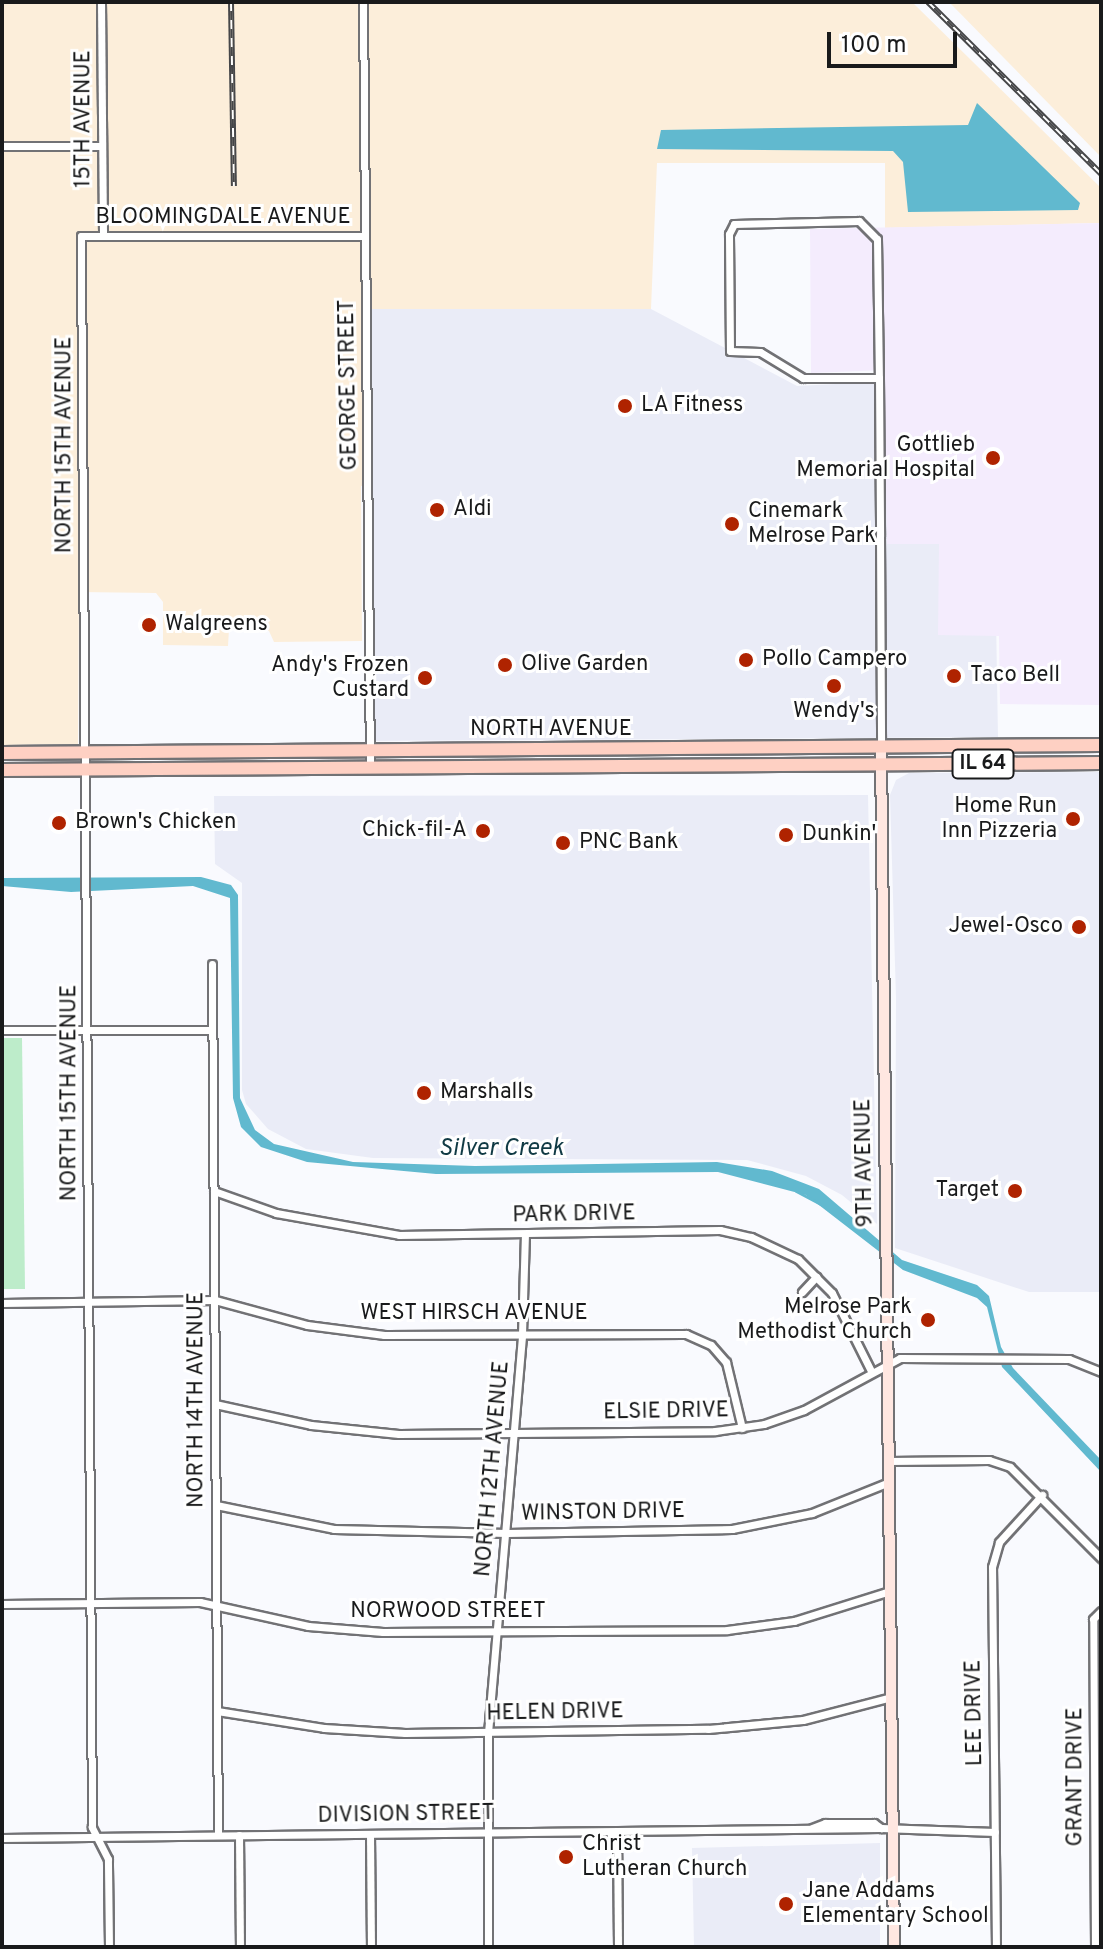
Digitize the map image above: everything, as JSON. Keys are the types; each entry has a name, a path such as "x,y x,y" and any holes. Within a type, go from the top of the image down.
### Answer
{"main road":[{"name":"NORTH AVENUE","path":"2,753 1101,745"},
{"name":"NORTH AVENUE","path":"2,770 1101,763"}],"street":[{"name":"15TH AVENUE","path":"101,2 103,236"},
{"name":"GEORGE STREET","path":"363,2 370,768"},
{"path":"2,146 102,146"},
{"name":"9TH AVENUE","path":"879,378 803,378 760,352 730,351 729,234 734,224 845,220 869,225 877,239 879,378 881,765 891,1697 887,1828 894,1947"},
{"name":"BLOOMINGDALE AVENUE","path":"81,236 365,236"},
{"name":"NORTH 15TH AVENUE","path":"81,236 92,1827 108,1859 109,1947"},
{"name":"NORTH 14TH AVENUE","path":"212,964 218,1835"},
{"path":"2,1030 212,1030"},
{"name":"PARK DRIVE","path":"214,1191 276,1213 346,1229 399,1235 720,1230 776,1246 816,1277 846,1316 872,1373"},
{"name":"NORTH 12TH AVENUE","path":"488,1947 488,1733 522,1334 525,1234"},
{"path":"802,1292 816,1277"},
{"name":"WEST HIRSCH AVENUE","path":"2,1303 215,1300 358,1333 676,1333 699,1338 726,1362 742,1428"},
{"name":"ELSIE DRIVE","path":"215,1404 341,1430 514,1433 742,1428 804,1410 900,1358 1069,1359 1101,1372"},
{"path":"889,1461 989,1460 1010,1467 1042,1495 1101,1558"},
{"name":"WINSTON DRIVE","path":"216,1505 334,1529 507,1533 760,1525 812,1513 889,1482"},
{"name":"LEE DRIVE","path":"996,1947 992,1567 999,1542 1042,1495"},
{"name":"NORWOOD STREET","path":"2,1604 200,1602 350,1631 497,1632 763,1627 890,1591"},
{"name":"GRANT DRIVE","path":"1095,1947 1093,1619 1101,1611"},
{"name":"HELEN DRIVE","path":"217,1711 357,1731 488,1733 769,1726 831,1715 891,1697"},
{"name":"DIVISION STREET","path":"2,1838 887,1828 995,1832"},
{"path":"617,1831 618,1947"},
{"path":"370,1834 371,1947"},
{"path":"239,1835 240,1947"}],"shaded area":[{"path":"2,2 912,2 1101,188 1101,223 885,228 885,163 657,163 651,309 365,309 369,485 361,486 362,641 274,642 269,631 229,629 228,646 163,645 163,602 156,593 79,592 78,744 2,745"},
{"path":"949,2 1101,2 1101,157"},
{"name":"Gottlieb Memorial Hospital","path":"1101,223 1101,705 1000,704 999,636 938,635 939,544 887,544 884,370 811,373 810,229"},
{"path":"365,308 651,309 797,386 992,376 998,737 373,741"},
{"path":"1101,772 1101,1292 1029,1292 895,1248 896,998 890,795 896,780 909,773"},
{"path":"868,795 877,1224 842,1195 806,1176 747,1160 373,1158 306,1149 268,1129 246,1104 242,1090 242,883 215,864 214,796"},
{"name":"Jane Addams Elementary School","path":"880,1843 880,1947 694,1947 692,1848"}],"green space":[{"path":"2,1038 22,1038 25,1289 2,1289"}],"water":[{"path":"977,103 1080,203 1078,210 908,212 903,162 893,151 657,149 661,130 968,125"},
{"path":"201,877 231,885 238,895 240,1098 255,1130 274,1144 353,1162 475,1166 717,1162 772,1171 819,1189 902,1260 977,1285 989,1296 1001,1347 1013,1368 1101,1460 1101,1472 1002,1367 987,1307 977,1298 903,1270 806,1195 718,1172 436,1174 307,1162 261,1147 241,1127 233,1098 230,898 193,886 71,892 2,886 2,878"}],"waterway":[{"name":"Silver Creek","path":"796,1191 824,1206"}],"railway":[{"path":"231,2 234,186"},
{"path":"928,2 1101,174"}],"place":[{"name":"LA Fitness","path":"625,406"},
{"name":"Gottlieb Memorial Hospital","path":"993,458"},
{"name":"Aldi","path":"437,510"},
{"name":"Cinemark Melrose Park","path":"732,524"},
{"name":"Walgreens","path":"149,625"},
{"name":"Pollo Campero","path":"746,660"},
{"name":"Olive Garden","path":"505,665"},
{"name":"Taco Bell","path":"954,676"},
{"name":"Andy's Frozen Custard","path":"425,678"},
{"name":"Wendy's","path":"834,686"},
{"name":"Home Run Inn Pizzeria","path":"1073,819"},
{"name":"Brown's Chicken","path":"59,823"},
{"name":"Chick-fil-A","path":"483,831"},
{"name":"Dunkin'","path":"786,835"},
{"name":"PNC Bank","path":"563,843"},
{"name":"Jewel-Osco","path":"1079,927"},
{"name":"Marshalls","path":"424,1093"},
{"name":"Target","path":"1015,1191"},
{"name":"Melrose Park Methodist Church","path":"928,1320"},
{"name":"Christ Lutheran Church","path":"566,1857"},
{"name":"Jane Addams Elementary School","path":"786,1904"}]}
